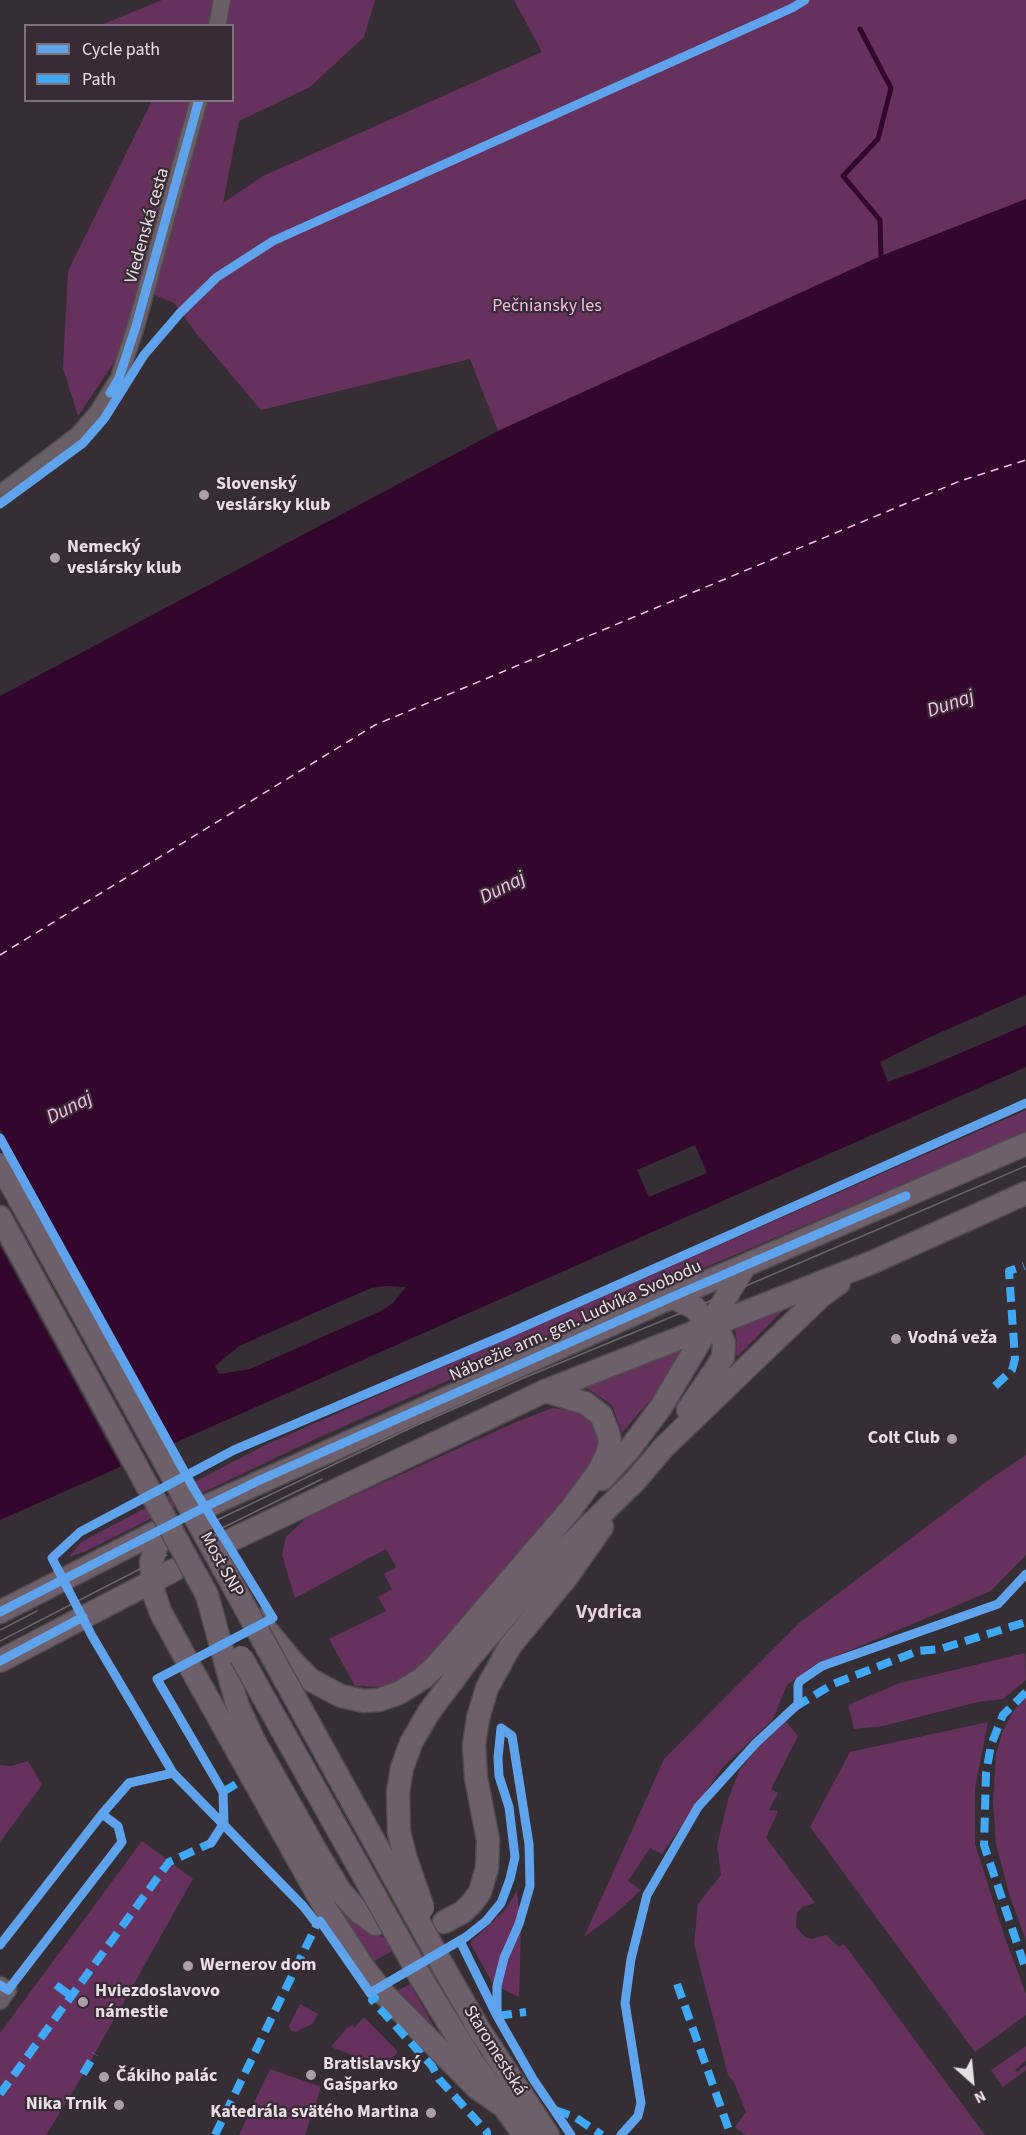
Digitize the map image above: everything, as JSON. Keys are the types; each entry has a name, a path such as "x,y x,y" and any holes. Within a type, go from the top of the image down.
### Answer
{"main road":[{"name":"Nábrežie arm. gen. Ludvíka Svobodu","path":"207,1506 260,1480 672,1297 1026,1144"},
{"name":"Most SNP","path":"0,1164 443,1966"},
{"path":"444,1922 469,1907 480,1892 488,1868 488,1840 478,1791 474,1745 478,1718 487,1688 510,1646 566,1578 636,1480 664,1447 821,1296 857,1270 1026,1193"},
{"name":"Most SNP","path":"0,1217 420,1978"},
{"path":"229,1541 544,1391 873,1262"},
{"path":"571,1509 603,1478 662,1407 744,1267"},
{"path":"664,1447 723,1357 724,1343 721,1336 708,1326 694,1308 672,1297"},
{"path":"238,1595 302,1672 326,1689 341,1696 364,1701 388,1697 407,1689 437,1665 571,1509 599,1472 610,1443 606,1423 594,1408 585,1403 544,1391"},
{"path":"443,1966 405,1856 397,1818 402,1768 411,1743 429,1712 471,1656 551,1563 636,1480"},
{"path":"0,1612 158,1536 151,1562 152,1581 161,1613 327,1911 384,1994 477,2088 503,2106"},
{"path":"0,1661 174,1570"},
{"path":"207,1595 237,1704 255,1743 316,1851 348,1901 376,1924"},
{"path":"93,1611 132,1606 161,1613"},
{"name":"Staromestská","path":"443,1966 480,2031 548,2135"},
{"name":"Staromestská","path":"420,1978 472,2061 524,2135"}],"street":[{"path":"217,24 222,0"},
{"name":"Viedenská cesta","path":"0,494 78,435 98,412 118,378 136,326 198,102"}],"green space":[{"name":"Pečniansky les","path":"162,0 375,0 364,37 310,87 239,121 223,203 263,176 542,52 514,0 1026,0 1026,199 881,256 498,431 470,359 261,410 196,333 174,303 140,289 120,354 78,416 63,368 68,271 152,102 234,102 234,24 103,24"},
{"path":"1026,1110 1026,1132 718,1262 322,1436 84,1552 69,1557 81,1542 263,1446"},
{"path":"786,1307 738,1356 736,1354 735,1328"},
{"path":"678,1349 684,1353 672,1374 622,1433 612,1405 585,1387"},
{"path":"552,1408 574,1411 592,1422 601,1444 584,1479 433,1660 403,1681 386,1687 355,1686 329,1639 386,1611 378,1597 392,1589 384,1574 396,1567 386,1549 295,1598 282,1555 286,1537 307,1517"},
{"path":"1026,1455 1026,1555 991,1591 815,1665 787,1685 773,1719 723,1767 662,1854 650,1848 628,1881 641,1890 615,1914 584,1937 664,1759 798,1624 983,1484"},
{"path":"1025,1653 1026,1680 1003,1699 978,1702 883,1726 854,1729 848,1705 900,1683"},
{"path":"1026,1698 1026,1940 1010,1897 996,1844 993,1802 996,1754 1003,1730 1015,1709"},
{"path":"786,1722 798,1736 771,1789 778,1793 769,1810 778,1811 766,1838 815,1903 802,1907 797,1913 796,1927 805,1937 812,1939 826,1935 839,1947 844,1944 985,2135 745,2135 735,2127 746,2112 734,2082 728,2075 694,1944 698,1904 721,1875 717,1846 728,1800 739,1771 759,1746"},
{"path":"988,1722 975,1788 975,1844 1004,1935 1026,1994 1026,2015 975,2052 810,1827 850,1752"},
{"path":"28,1761 42,1785 0,1842 0,1765 11,1766"},
{"name":"Hviezdoslavovo námestie","path":"142,1841 193,1879 77,2085 46,2135 0,2135 0,2033"},
{"path":"517,1890 521,1933 519,1997 493,1984 470,1943 505,1910"},
{"path":"331,1898 365,1930 403,1945 374,1961"},
{"path":"410,1984 441,2039 395,1992"},
{"path":"300,2004 318,2014 312,2024 295,2032 291,2031 289,2026"},
{"path":"364,2017 398,2052 383,2067 331,2047 346,2029 352,2025 354,2028"},
{"path":"1026,2046 1026,2061 1015,2070 1017,2072 1026,2065 1026,2070 1003,2087 991,2070"},
{"path":"270,2069 321,2087 305,2135 239,2135"}],"water":[{"name":"Dunaj","path":"1026,199 1026,1067 0,1520 0,696 498,431 881,256"}],"pier":[{"path":"1026,995 1026,1025 888,1082 880,1062 930,1037"},
{"path":"0,1129 174,1446 122,1469 0,1246"},
{"path":"695,1145 707,1173 649,1197 637,1170"},
{"path":"406,1287 393,1303 381,1311 250,1369 219,1374 215,1366 239,1346 371,1288"}],"waterway":[{"path":"860,29 891,88 878,139 843,176 880,220 881,256"}],"ferry route":[{"path":"0,955 375,725 960,481 1026,460"}],"tram line":[{"path":"217,1520 417,1425 526,1377 1026,1166"},
{"path":"222,1528 322,1479"},
{"path":"0,1641 167,1555"},
{"path":"0,1630 37,1611"}],"marked path":[{"path":"995,1386 1012,1370 1015,1359 1009,1271 1024,1266"},
{"path":"795,1707 833,1684 918,1651 940,1649 1026,1622"},
{"path":"1026,1692 1003,1715 991,1745 986,1773 984,1845 1026,1970"},
{"path":"223,1792 241,1781"},
{"path":"0,2094 169,1862 213,1841"},
{"path":"215,2135 317,1924"},
{"path":"677,1984 730,2133 728,2135"},
{"path":"56,1985 71,1996"},
{"path":"369,1993 375,1998 372,2000 432,2066 439,2079 487,2132 487,2135"},
{"path":"497,2016 526,2012"},
{"path":"83,2074 95,2054"},
{"path":"555,2110 575,2117 602,2135"}],"cycle path":[{"path":"0,504 83,443 104,419 144,355 180,313 217,277 273,241 792,8 805,0"},
{"path":"110,393 119,378 136,326 198,102"},
{"path":"501,1728 499,1776 509,1807 515,1857 501,1903 486,1921 466,1937 370,1993 320,1921 317,1924 303,1906 173,1773 92,1636 52,1558 80,1532 234,1450 505,1335 1026,1103"},
{"path":"0,1138 194,1489 273,1618 157,1679 223,1792 224,1823 211,1843"},
{"path":"0,1612 260,1480 906,1196"},
{"path":"621,2135 638,2116 641,2103 625,2003 631,1959 647,1895 698,1807 756,1743 798,1704 800,1681 822,1666 998,1604 1026,1574"},
{"path":"0,1661 83,1617"},
{"path":"497,2016 497,1986 504,1958 519,1924 530,1886 529,1844 512,1736 501,1728"},
{"path":"0,1945 102,1814 129,1783 173,1773"},
{"path":"0,1985 8,1990 122,1842 118,1826 102,1814"},
{"path":"460,1941 497,2016 533,2079 571,2135"}],"place":[{"name":"Slovenský veslársky klub","path":"204,495"},
{"name":"Nemecký veslársky klub","path":"55,558"},
{"name":"Vodná veža","path":"896,1339"},
{"name":"Colt Club","path":"952,1439"},
{"name":"Wernerov dom","path":"188,1966"},
{"name":"Hviezdoslavovo námestie","path":"83,2002"},
{"name":"Bratislavský Gašparko","path":"311,2075"},
{"name":"Čákiho palác","path":"104,2077"},
{"name":"Nika Trnik","path":"119,2105"},
{"name":"Katedrála svätého Martina","path":"431,2113"}],"district":[{"name":"Vydrica","path":"609,1614"}]}
